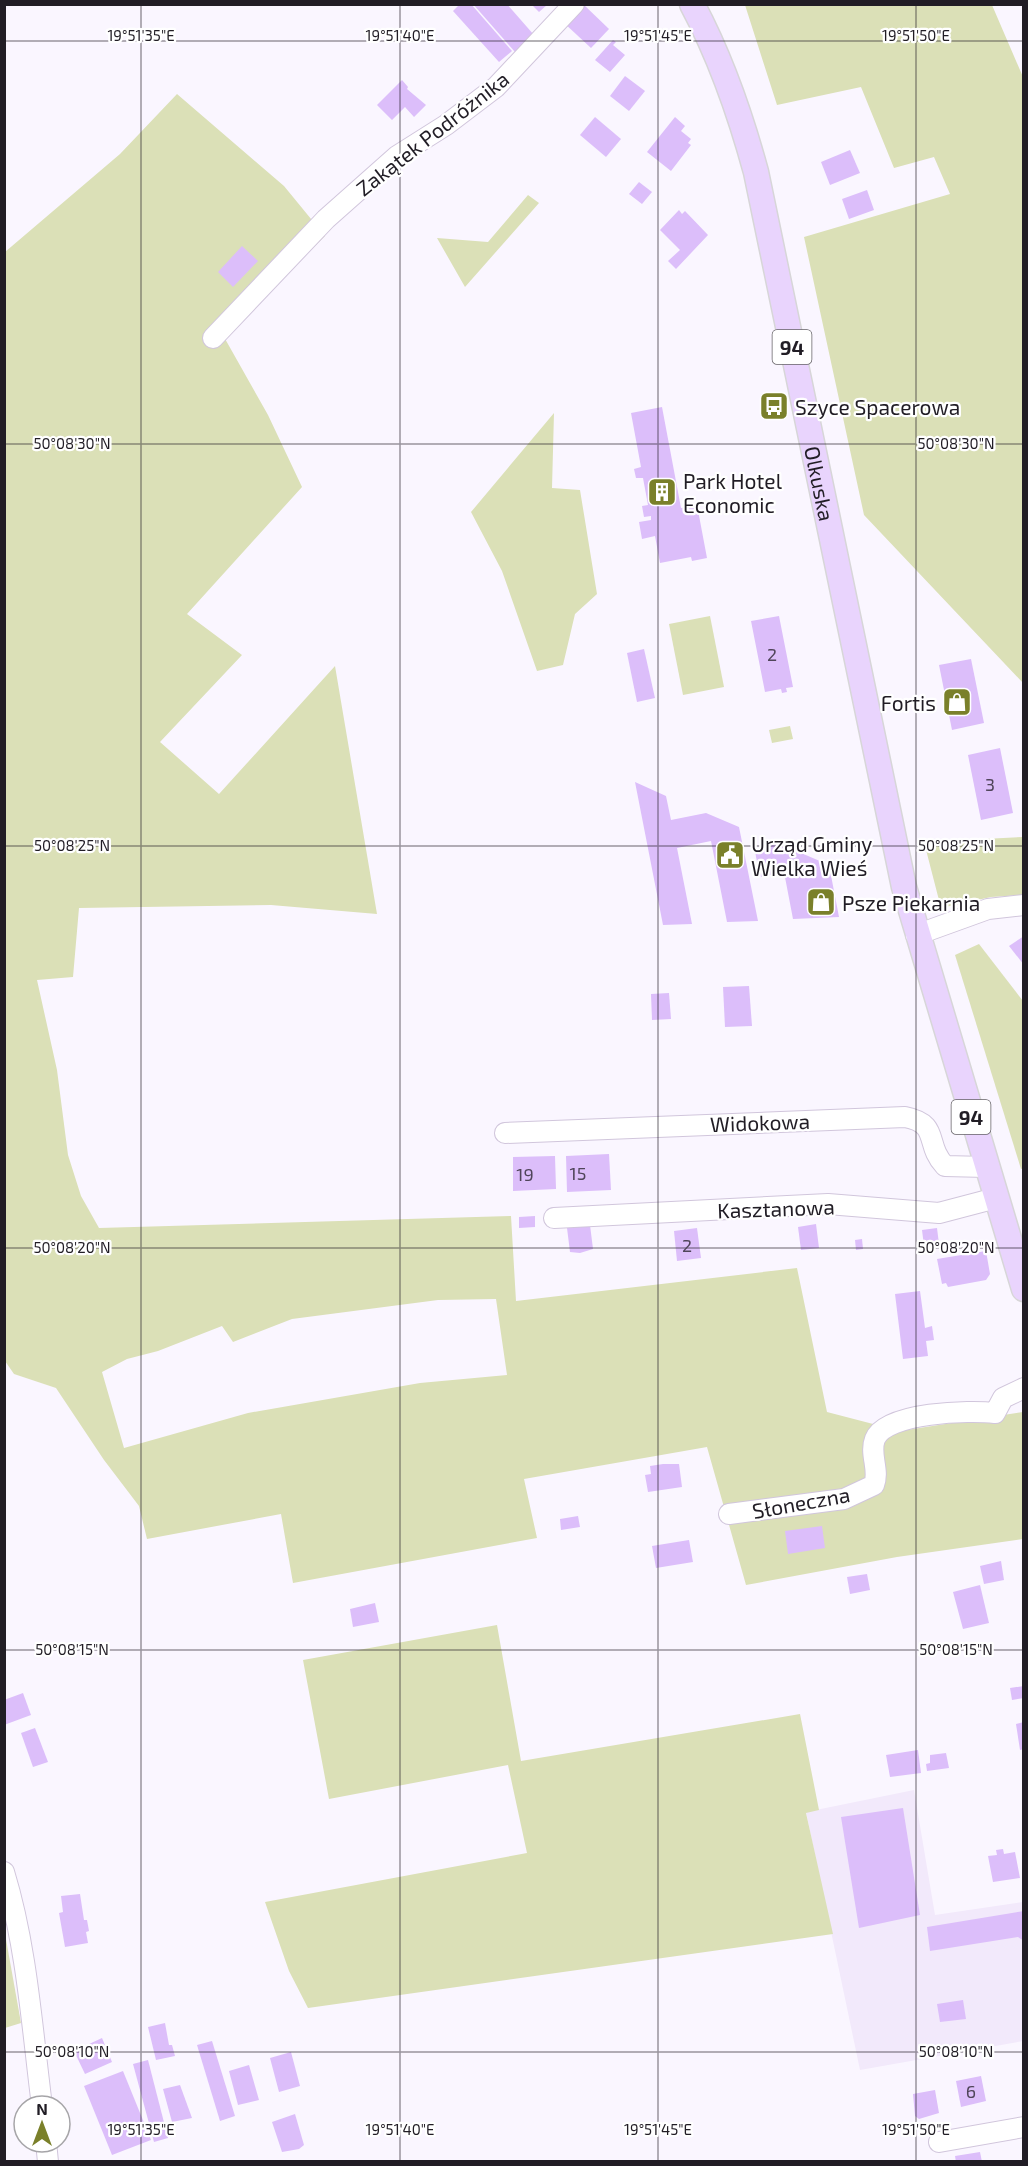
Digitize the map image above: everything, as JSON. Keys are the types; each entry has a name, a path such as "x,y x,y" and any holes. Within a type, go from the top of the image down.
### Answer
{"main road":[{"name":"Olkuska","path":"692,4 707,32 739,109 756,172 891,831 916,935"},
{"name":"94","path":"916,935 1023,1289"}],"street":[{"name":"Zakątek Podróżnika","path":"213,338 326,219 397,156 446,125 496,87 574,4"},
{"path":"916,935 988,909 1023,904"},
{"name":"Widokowa","path":"505,1133 905,1116 921,1120 928,1129 938,1159 945,1166 986,1167"},
{"name":"Kasztanowa","path":"554,1218 828,1204 939,1213 996,1198"},
{"name":"Słoneczna","path":"729,1514 844,1499 856,1495 874,1485 876,1478 873,1447 875,1438 885,1426 949,1412 995,1413 1003,1398 1023,1388"},
{"path":"4,1872 14,1902 26,1973 41,2094"},
{"path":"939,2142 1023,2127"}],"shaded area":[{"path":"914,1790 935,1915 1023,1902 1023,2041 860,2070 806,1812"}],"green space":[{"path":"745,5 992,5 1023,77 1023,683 864,515 804,237 950,194 934,157 894,168 861,87 777,105"},
{"path":"177,94 284,186 325,236 224,337 268,415 302,487 187,614 242,655 160,742 219,794 335,666 377,914 271,905 79,908 73,977 37,980 57,1070 68,1155 81,1196 99,1228 511,1216 516,1301 797,1268 827,1412 900,1431 1023,1412 1023,1539 897,1557 746,1585 707,1447 524,1479 537,1538 293,1583 281,1514 147,1539 139,1506 104,1460 56,1388 14,1374 5,1361 5,252 120,154","holes":["496,1299 507,1375 420,1383 248,1413 124,1448 102,1372 127,1359 158,1351 222,1326 233,1342 292,1319 438,1300"]},
{"path":"528,195 539,203 465,287 437,238 488,242"},
{"path":"554,413 552,488 580,490 597,594 575,614 563,665 537,671 502,571 471,512"},
{"path":"710,616 724,687 683,695 669,624"},
{"path":"790,726 793,739 772,743 769,730"},
{"path":"1023,837 1023,895 991,897 941,908 924,842"},
{"path":"979,944 1023,1001 1024,1168 1021,1169 955,955"},
{"path":"497,1625 521,1761 800,1714 819,1810 806,1813 833,1934 308,2008 289,1971 265,1902 527,1853 508,1765 329,1799 303,1660"},
{"path":"4,1928 21,2023 5,2028 4,2028"}],"building":[{"path":"460,4 471,4 512,51 499,62 453,11"},
{"path":"473,4 507,4 534,35 515,52"},
{"path":"583,4 609,29 591,48 563,22"},
{"path":"532,5 547,5 539,12"},
{"path":"613,40 616,42 613,45 625,55 610,72 595,60"},
{"path":"625,76 645,91 629,111 610,96"},
{"path":"402,80 408,87 407,89 426,105 414,117 405,107 392,120 377,105"},
{"path":"595,117 621,139 606,157 580,135"},
{"path":"675,117 685,126 681,131 691,139 688,143 691,145 671,171 647,152"},
{"path":"850,150 860,173 830,185 821,162"},
{"path":"639,182 652,192 642,204 629,194"},
{"path":"867,190 874,210 849,219 842,199"},
{"path":"679,210 682,214 685,211 708,235 676,269 668,261 680,250 660,230"},
{"path":"242,246 258,261 233,287 218,272"},
{"name":"Park Hotel Economic","path":"662,407 681,508 697,505 707,558 692,561 691,557 660,563 655,536 642,539 639,522 651,520 651,516 644,517 642,506 648,505 643,478 636,478 634,469 641,467 631,413"},
{"path":"779,616 793,687 786,688 787,692 782,693 781,689 765,692 751,621"},
{"path":"644,649 655,698 637,702 627,653"},
{"path":"971,659 984,723 952,730 939,665"},
{"path":"1000,748 1013,813 981,820 968,755"},
{"name":"Urząd Gminy Wielka Wieś","path":"635,782 666,796 671,820 706,813 739,827 758,921 727,922 711,841 677,848 692,924 663,925"},
{"path":"778,843 829,865 839,917 793,919 784,872 761,877 756,857 755,849"},
{"path":"1024,936 1024,965 1009,946"},
{"path":"749,986 752,1026 725,1027 723,987"},
{"path":"669,993 671,1019 652,1020 651,994"},
{"path":"609,1154 611,1190 567,1192 566,1156"},
{"path":"555,1156 556,1189 513,1191 513,1157"},
{"path":"535,1216 535,1227 519,1228 519,1217"},
{"path":"816,1224 819,1248 801,1250 798,1227"},
{"path":"590,1225 593,1249 580,1253 570,1252 567,1228"},
{"path":"697,1228 701,1258 677,1261 674,1231"},
{"path":"937,1228 939,1244 924,1246 922,1230"},
{"path":"862,1239 863,1249 856,1250 855,1240"},
{"path":"986,1251 990,1274 986,1280 948,1287 946,1283 942,1284 937,1259"},
{"path":"920,1291 925,1328 932,1326 934,1340 926,1341 928,1356 903,1359 895,1294"},
{"path":"679,1464 682,1487 648,1492 645,1475 651,1474 650,1466"},
{"path":"578,1516 580,1527 561,1530 560,1519"},
{"path":"822,1526 825,1548 788,1554 785,1531"},
{"path":"689,1540 693,1562 656,1568 652,1546"},
{"path":"1001,1561 1004,1580 984,1584 980,1566"},
{"path":"867,1574 870,1590 850,1594 847,1577"},
{"path":"980,1585 989,1623 963,1629 953,1592"},
{"path":"375,1603 379,1622 353,1627 350,1609"},
{"path":"1024,1686 1024,1698 1012,1700 1010,1688"},
{"path":"23,1693 31,1715 4,1725 4,1700"},
{"path":"1024,1722 1024,1749 1020,1750 1016,1724"},
{"path":"35,1728 48,1762 33,1767 21,1733"},
{"path":"918,1750 921,1773 890,1777 886,1755"},
{"path":"946,1753 949,1768 927,1771 926,1764 930,1763 930,1755"},
{"path":"903,1808 920,1915 859,1928 841,1817"},
{"path":"1003,1849 1004,1854 1015,1852 1020,1878 993,1882 988,1856 997,1855 996,1850"},
{"path":"80,1894 84,1920 87,1920 89,1931 86,1932 88,1943 65,1947 59,1913 63,1912 61,1896"},
{"path":"1024,1911 1024,1941 1018,1937 930,1951 927,1927"},
{"path":"963,2000 966,2019 940,2022 937,2004"},
{"path":"165,2023 169,2045 172,2045 175,2056 156,2060 148,2027"},
{"path":"102,2038 112,2062 85,2074 74,2051"},
{"path":"212,2041 235,2116 220,2121 197,2045"},
{"path":"291,2052 300,2086 279,2092 270,2058"},
{"path":"148,2060 168,2138 154,2142 133,2064"},
{"path":"249,2065 259,2100 238,2105 229,2071"},
{"path":"123,2071 151,2140 112,2155 84,2086"},
{"path":"981,2076 986,2101 961,2107 956,2081"},
{"path":"180,2085 192,2118 172,2122 163,2089"},
{"path":"935,2090 939,2113 919,2119 915,2116 913,2094"},
{"path":"295,2114 304,2145 299,2149 282,2152 272,2122"},
{"path":"980,2152 982,2162 956,2162 955,2156"}],"place":[{"name":"Szyce Spacerowa","path":"774,406"},
{"name":"Park Hotel Economic","path":"662,492"},
{"name":"Fortis","path":"957,702"},
{"name":"Urząd Gminy Wielka Wieś","path":"730,855"},
{"name":"Psze Piekarnia","path":"821,902"}]}
